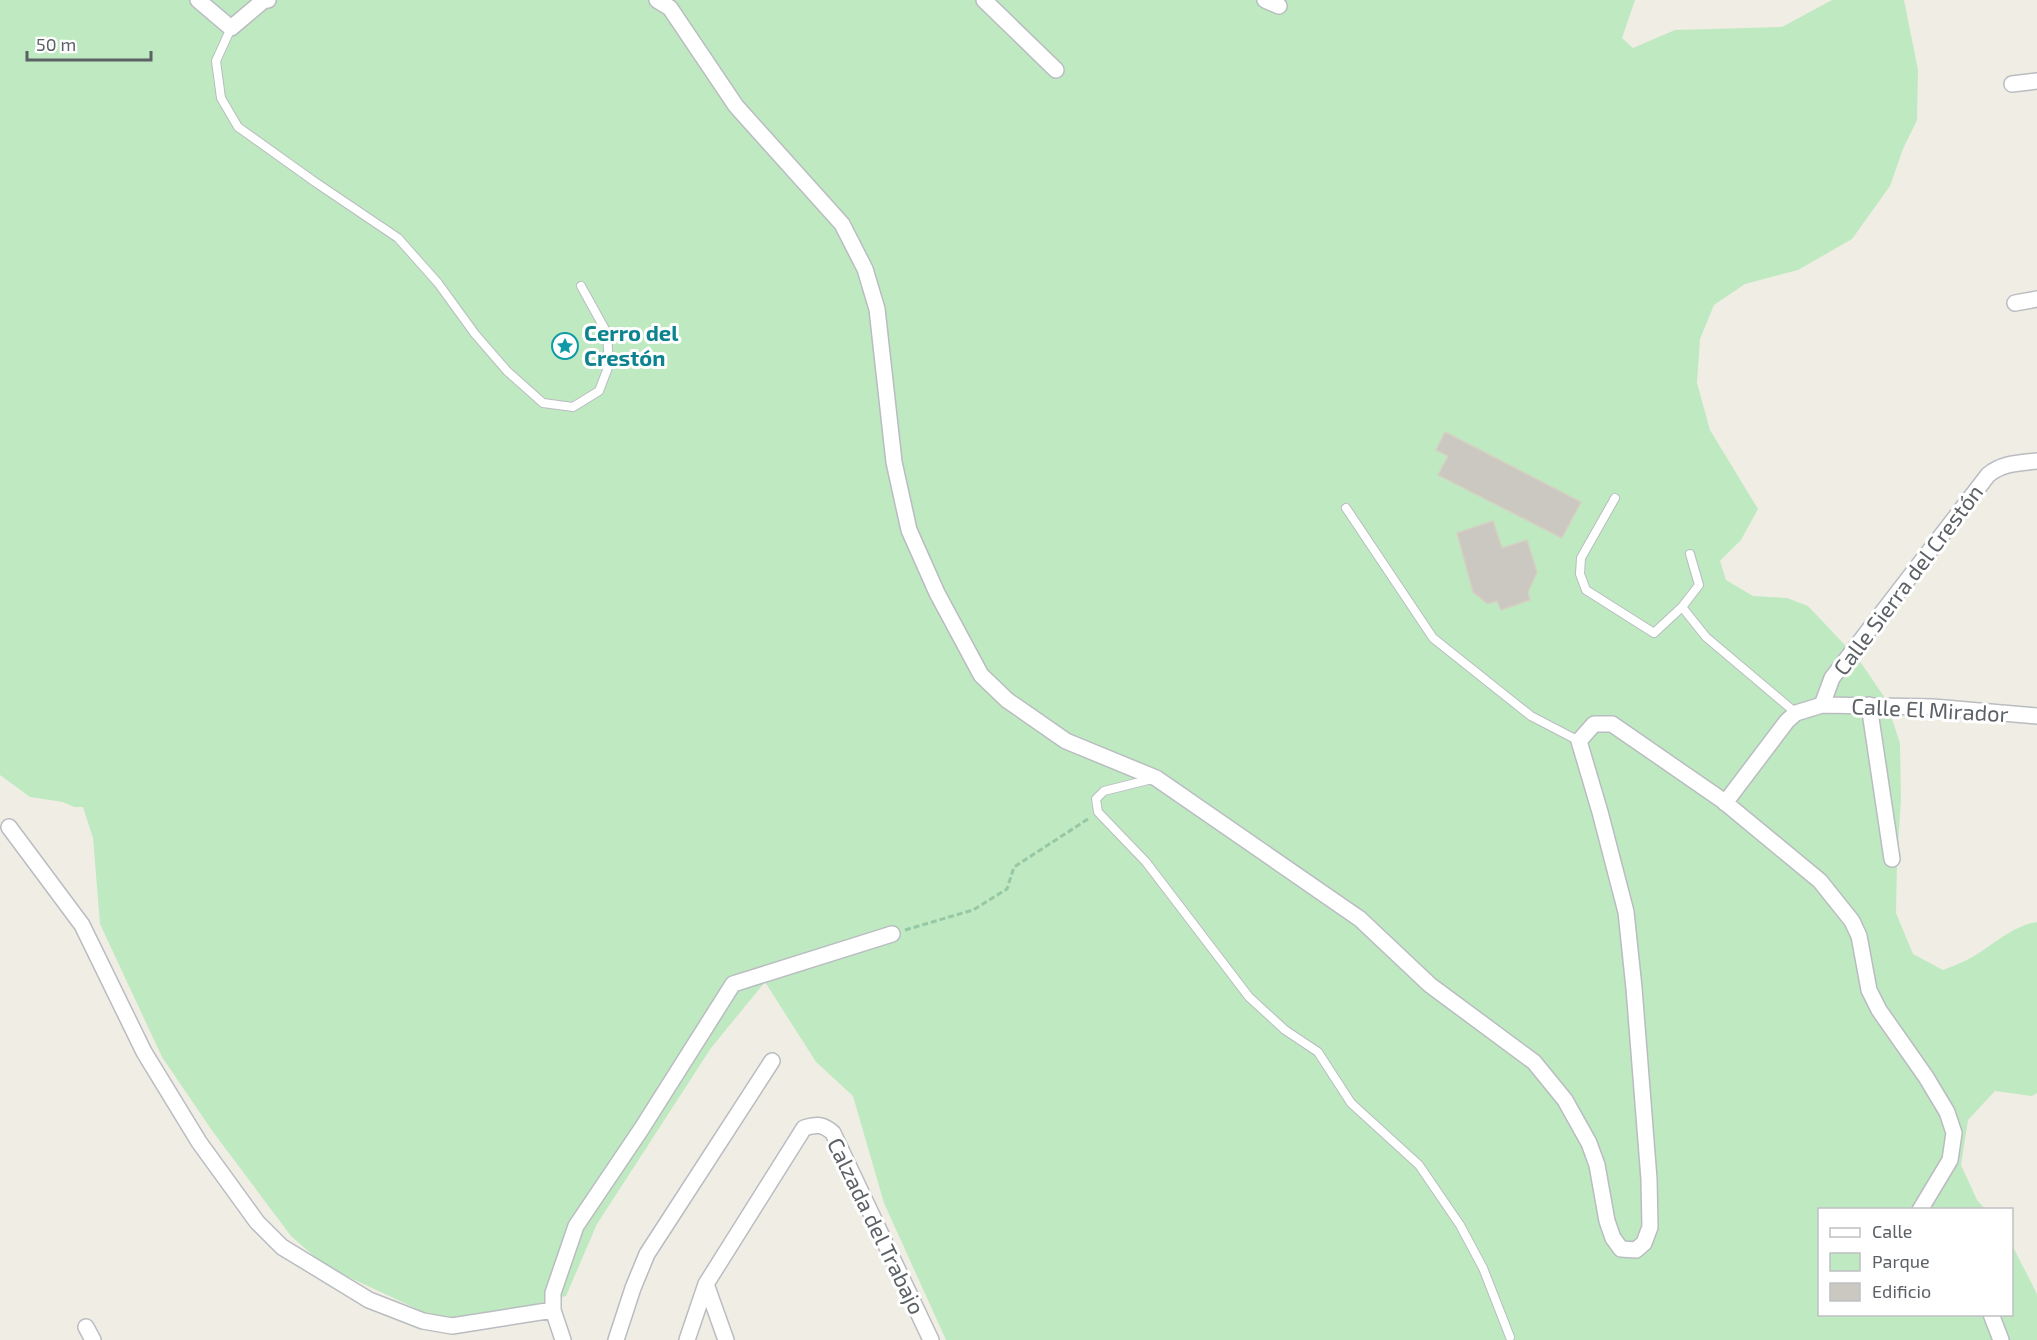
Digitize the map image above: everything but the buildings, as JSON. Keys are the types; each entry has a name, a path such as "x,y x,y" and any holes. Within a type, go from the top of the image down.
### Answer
{"street":[{"path":"198,0 231,28 263,0 268,0"},
{"path":"657,0 670,8 736,106 842,224 865,269 877,309 894,462 909,530 937,593 981,675 1007,700 1066,741 1156,778 1360,919 1430,985 1534,1062 1565,1100 1589,1143 1597,1165 1607,1221 1613,1238 1621,1249 1636,1250 1644,1243 1650,1227 1649,1179 1632,966 1626,912 1580,741 1594,724 1612,724 1725,803 1820,881 1852,921 1858,936 1869,990 1879,1010 1926,1077 1947,1112 1954,1133 1950,1160 1921,1208"},
{"path":"984,0 1056,70"},
{"path":"2012,84 2037,81"},
{"path":"2015,303 2037,299"},
{"name":"Calle Sierra del Crestón","path":"1822,705 1833,678 1988,475 2004,465 2037,460"},
{"path":"1725,803 1787,721 1796,714 1822,705"},
{"name":"Calle El Mirador","path":"1822,705 1933,707 2037,716"},
{"path":"1869,705 1892,859"},
{"path":"9,826 82,925 144,1052 199,1142 257,1222 282,1247 369,1300 423,1322 452,1326 553,1310"},
{"path":"563,1340 553,1310 553,1293 576,1227 733,984 892,934"},
{"path":"616,1340 647,1254 772,1061"},
{"name":"Calzada del Trabajo","path":"687,1340 706,1284 804,1128 816,1124 825,1126 833,1133 931,1340"},
{"path":"706,1284 726,1340"},
{"path":"1992,1316 2001,1340"}],"lane":[{"path":"231,28 216,61 221,98 238,127 398,238 438,283 481,341 507,371 543,403 573,407 599,391 609,365 607,333 581,286"},
{"path":"1615,498 1581,558 1580,574 1586,590 1654,633 1682,607 1699,585 1690,554"},
{"path":"1346,508 1433,638 1531,716 1580,741"},
{"path":"1682,607 1706,637 1796,714"},
{"path":"1156,778 1104,791 1096,799 1098,812 1146,862 1249,997 1285,1030 1318,1052 1351,1103 1419,1165 1460,1225 1483,1268 1510,1337"}],"path":[{"path":"892,934 973,910 1007,889 1014,867 1098,812"}],"green space":[{"path":"0,0 1635,0 1622,38 1633,48 1675,30 1782,27 1832,0 1904,0 1918,70 1917,120 1903,149 1890,186 1852,239 1798,270 1745,284 1714,305 1700,339 1697,383 1710,430 1758,509 1741,540 1720,561 1726,580 1753,596 1787,598 1808,606 1859,660 1885,698 1900,743 1901,799 1896,913 1913,954 1943,970 1970,958 2012,931 2037,922 2037,1093 2032,1096 1995,1091 1968,1120 1961,1165 1977,1200 1984,1208 1818,1208 1818,1316 2013,1316 2013,1247 2037,1294 2037,1340 946,1340 884,1203 853,1096 816,1062 765,982 711,1048 597,1224 566,1296 475,1320 430,1315 325,1266 291,1236 213,1132 162,1057 100,924 93,838 83,807 30,797 0,775"}],"place":[{"name":"Cerro del Crestón","path":"565,346"}]}
